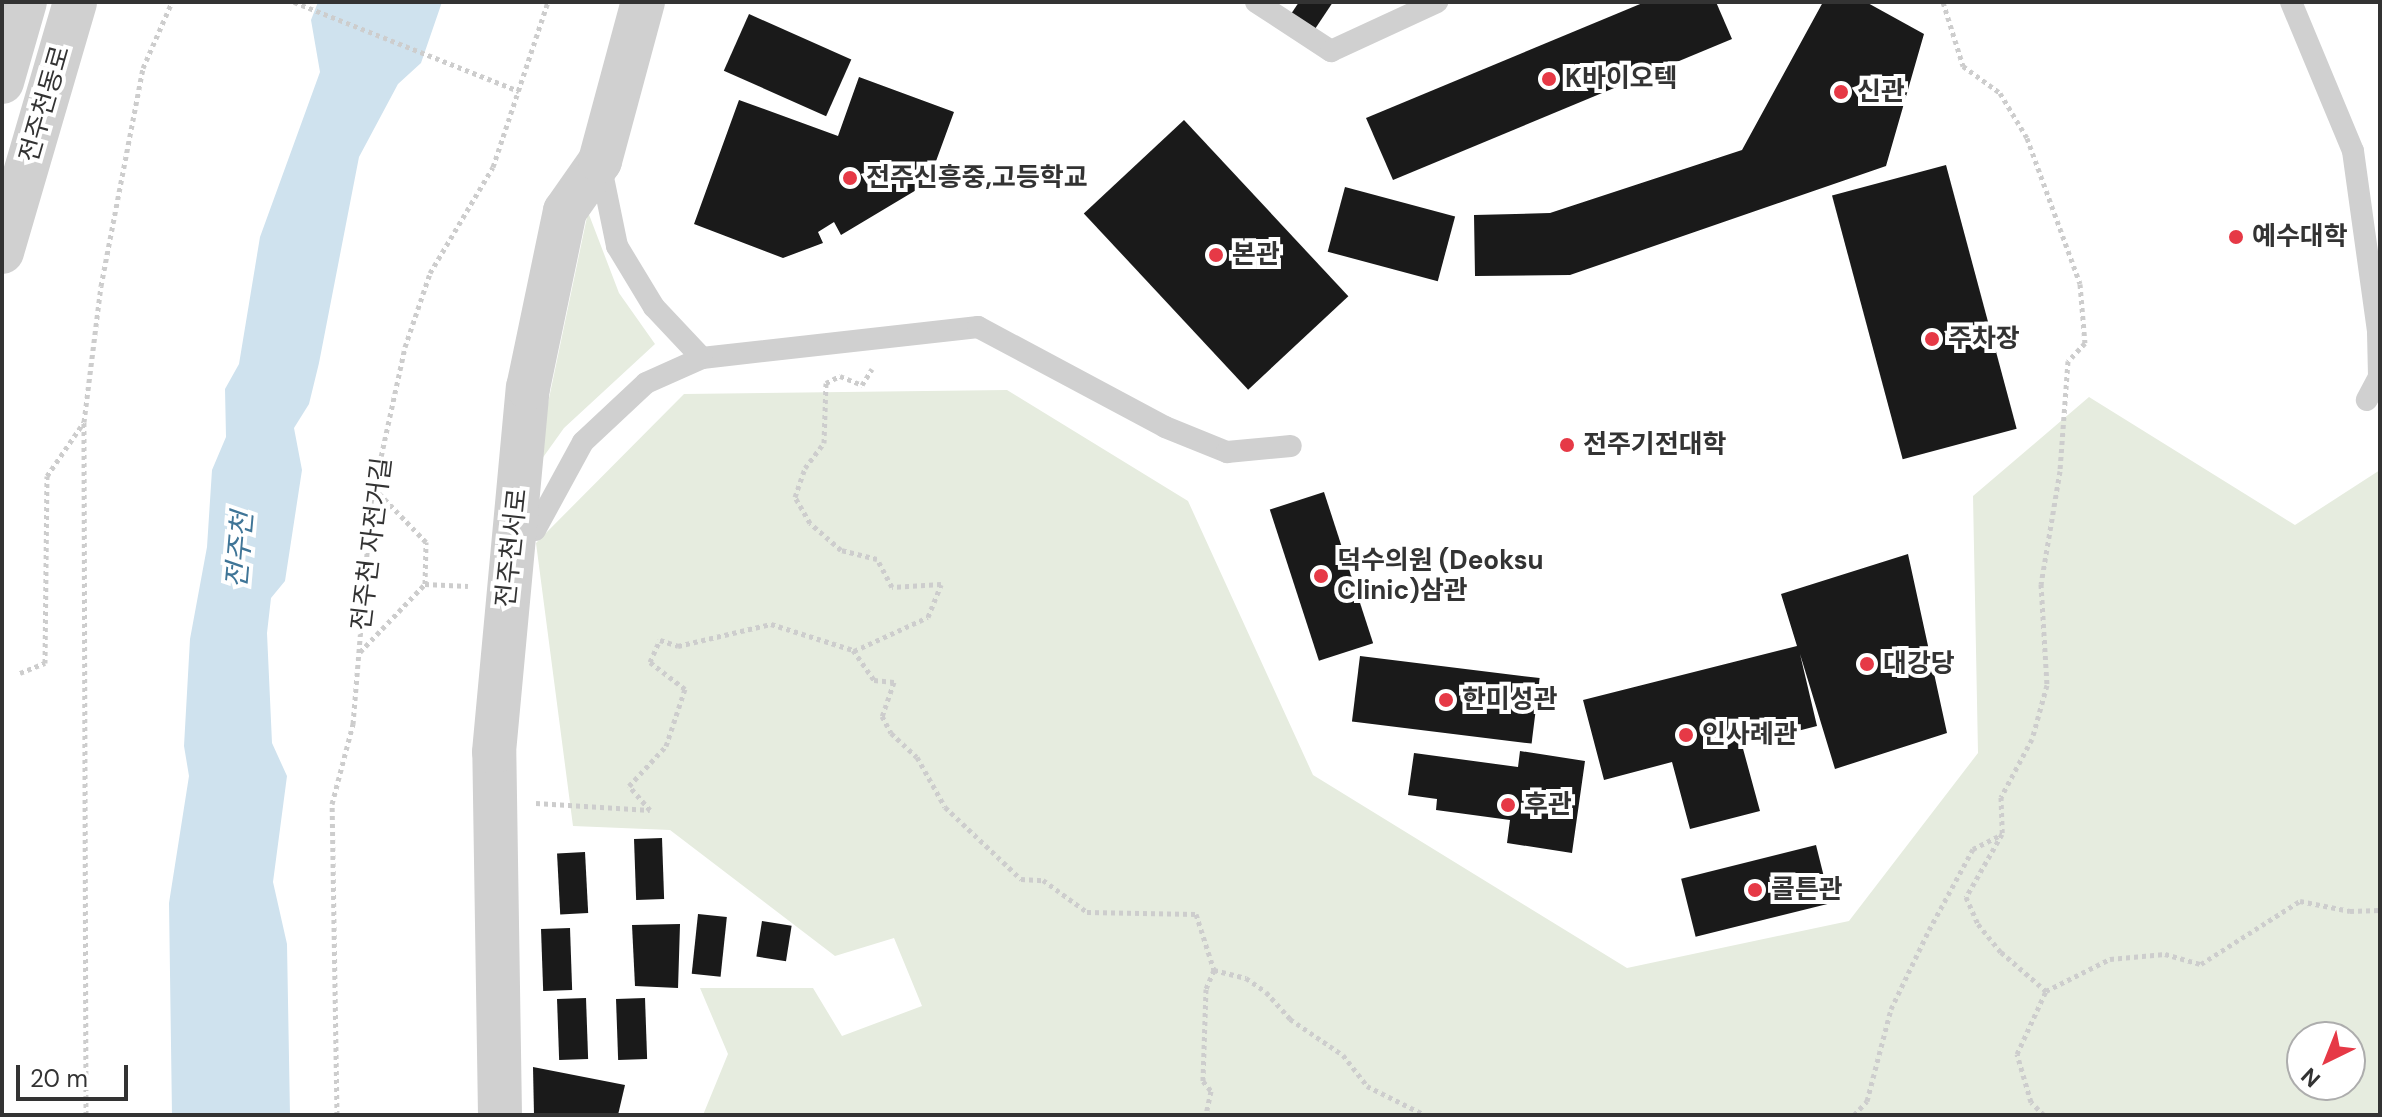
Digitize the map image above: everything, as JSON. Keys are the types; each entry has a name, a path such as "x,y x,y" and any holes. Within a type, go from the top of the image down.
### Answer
{"street":[{"name":"전주천동로","path":"2,82 25,2"},
{"name":"전주천동로","path":"2,252 75,2"},
{"name":"전주천서로","path":"500,1115 494,752 528,388 565,211 600,161 643,2"}],"lane":[{"path":"1256,2 1331,51 1437,2"},
{"path":"2291,2 2353,151 2378,332 2379,377 2367,400"},
{"path":"600,161 617,246 654,307 702,358"},
{"path":"515,532 535,530 583,442 646,383 702,358 978,327 1165,427 1227,452 1291,446"}],"path":[{"path":"86,1115 84,422 101,286 143,68 172,2"},
{"path":"294,2 519,91"},
{"name":"전주천 자전거길","path":"337,1115 332,804 353,724 374,488 405,347 430,273 493,167 548,2"},
{"path":"1943,2 1963,66 2000,93 2038,163 2080,284 2085,343 2068,361 2060,471 2047,529 2041,584 2047,685 2032,739 2001,797 2002,834 1966,897 1978,924 2001,952 2046,991"},
{"path":"853,650 928,617 941,584 892,587 877,559 841,550 810,523 795,497 805,468 824,443 826,383 840,376 862,385 889,337"},
{"path":"20,673 45,663 47,476 84,422"},
{"path":"360,653 425,584 426,542 374,488"},
{"path":"425,584 480,586"},
{"path":"495,801 650,810 629,786 666,746 685,689 650,662 660,640 678,646 771,624 853,650 874,680 894,682 882,716 917,757 945,807 1021,879 1043,880 1087,912 1196,914 1214,970 1206,989 1203,1081 1211,1091 1206,1115"},
{"path":"1854,1115 1867,1101 1891,1009 1929,930 1973,849 2002,834"},
{"path":"2044,1115 2031,1102 2017,1054 2046,991 2110,959 2165,954 2201,964 2300,901 2350,911 2380,910"},
{"path":"1214,970 1246,978 1266,992 1290,1019 1343,1055 1367,1086 1425,1115"}],"shaded area":[{"path":"588,212 619,293 655,344 564,428 534,470"},
{"path":"1007,390 1188,501 1313,775 1627,968 1849,921 1978,753 1973,496 2089,397 2295,525 2380,470 2380,1115 703,1115 728,1054 700,988 813,988 842,1036 922,1006 894,938 835,956 670,830 573,826 536,543 684,394"}],"water":[{"name":"전주천","path":"318,2 442,2 421,63 398,84 359,157 319,363 309,404 294,428 302,470 285,581 271,598 267,633 272,743 287,776 273,882 287,944 290,1115 172,1115 169,903 189,776 184,746 190,639 207,547 212,470 226,437 225,389 239,364 260,237 320,72 311,20"}],"building":[{"path":"1299,2 1333,2 1311,35 1287,20"},
{"name":"K바이오텍","path":"1645,2 1716,2 1732,39 1393,180 1366,118"},
{"name":"신관","path":"1823,2 1866,2 1924,34 1886,166 1570,275 1475,276 1474,215 1550,213 1742,150"},
{"path":"749,14 851,60 826,116 724,71"},
{"path":"859,77 954,112 928,183 841,235 834,222 818,232 823,243 783,258 694,224 739,100 838,136"},
{"name":"본관","path":"1184,120 1348,296 1248,390 1084,213"},
{"name":"주차장","path":"1946,165 2017,429 1903,459 1832,196"},
{"path":"1345,187 1455,217 1438,281 1328,252"},
{"name":"덕수의원 (Deoksu Clinic)삼관","path":"1324,492 1373,643 1319,661 1270,510"},
{"path":"1908,554 1947,733 1835,769 1800,654 1817,726 1742,745 1760,811 1690,829 1672,762 1604,780 1583,700 1797,646 1781,594"},
{"name":"한미성관","path":"1360,656 1540,678 1532,744 1352,722"},
{"name":"후관","path":"1520,751 1585,761 1572,853 1507,843 1510,820 1436,810 1437,799 1408,795 1414,753 1518,767"},
{"path":"662,838 664,899 636,900 634,839"},
{"name":"콜튼관","path":"1816,845 1831,903 1696,937 1681,879"},
{"path":"585,852 588,913 560,914 557,853"},
{"path":"698,914 727,917 721,977 692,974"},
{"path":"762,921 792,926 786,961 756,957"},
{"path":"680,924 678,988 635,986 632,925"},
{"path":"570,928 572,990 543,991 541,929"},
{"path":"586,998 588,1059 559,1060 557,999"},
{"path":"645,998 647,1059 618,1060 616,999"},
{"path":"533,1067 625,1085 618,1115 534,1115"}],"place":[{"name":"K바이오텍","path":"1549,79"},
{"name":"신관","path":"1841,92"},
{"name":"전주신흥중,고등학교","path":"850,178"},
{"name":"예수대학","path":"2236,237"},
{"name":"본관","path":"1216,255"},
{"name":"주차장","path":"1932,339"},
{"name":"전주기전대학","path":"1567,445"},
{"name":"덕수의원 (Deoksu Clinic)삼관","path":"1321,576"},
{"name":"대강당","path":"1867,664"},
{"name":"한미성관","path":"1446,700"},
{"name":"인사례관","path":"1686,735"},
{"name":"후관","path":"1508,805"},
{"name":"콜튼관","path":"1755,890"}]}
